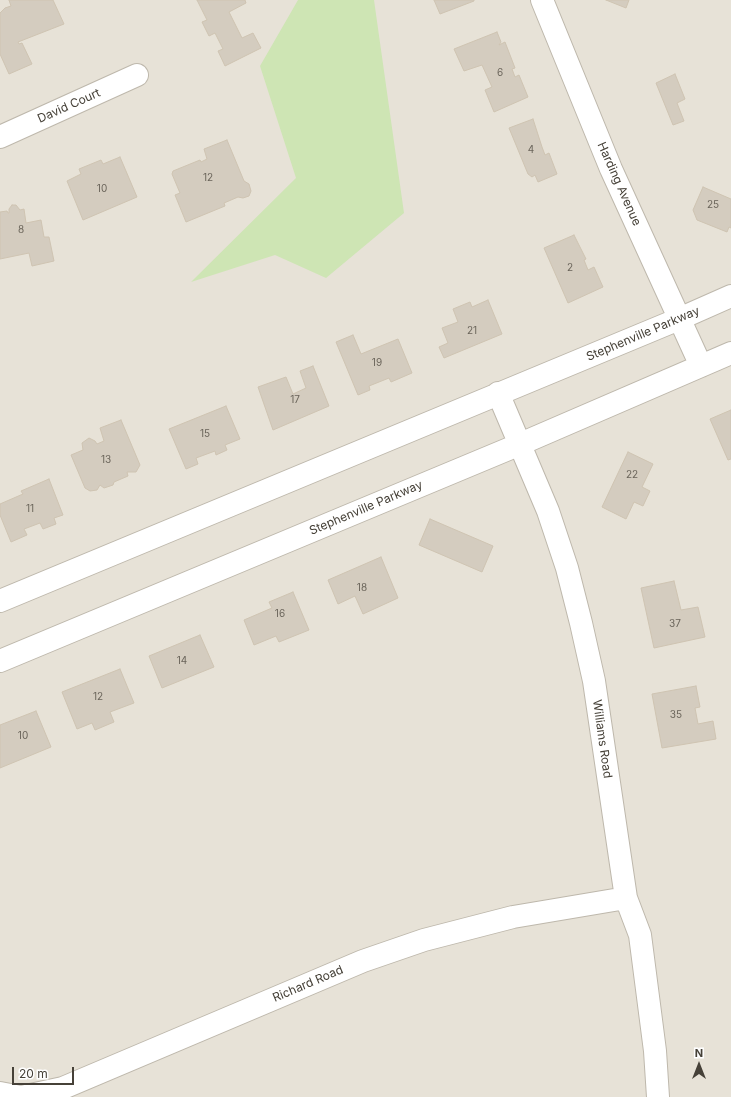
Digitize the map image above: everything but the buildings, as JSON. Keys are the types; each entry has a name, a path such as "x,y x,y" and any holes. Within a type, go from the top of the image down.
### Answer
{"street":[{"name":"Harding Avenue","path":"542,0 611,169 701,366"},
{"name":"David Court","path":"0,137 137,75"},
{"name":"Stephenville Parkway","path":"0,601 679,319 731,296"},
{"name":"Stephenville Parkway","path":"0,661 518,445 731,353"},
{"name":"Williams Road","path":"498,393 518,445 548,511 567,568 581,623 594,681 626,898 640,935 654,1044 658,1097"},
{"name":"Richard Road","path":"0,1093 21,1097 63,1088 363,961 424,940 513,917 626,898"}],"shaded area":[{"path":"0,0 731,0 731,1097 0,1097"}],"green space":[{"path":"298,0 374,0 404,213 326,278 275,255 191,282 296,178 260,66"}]}
